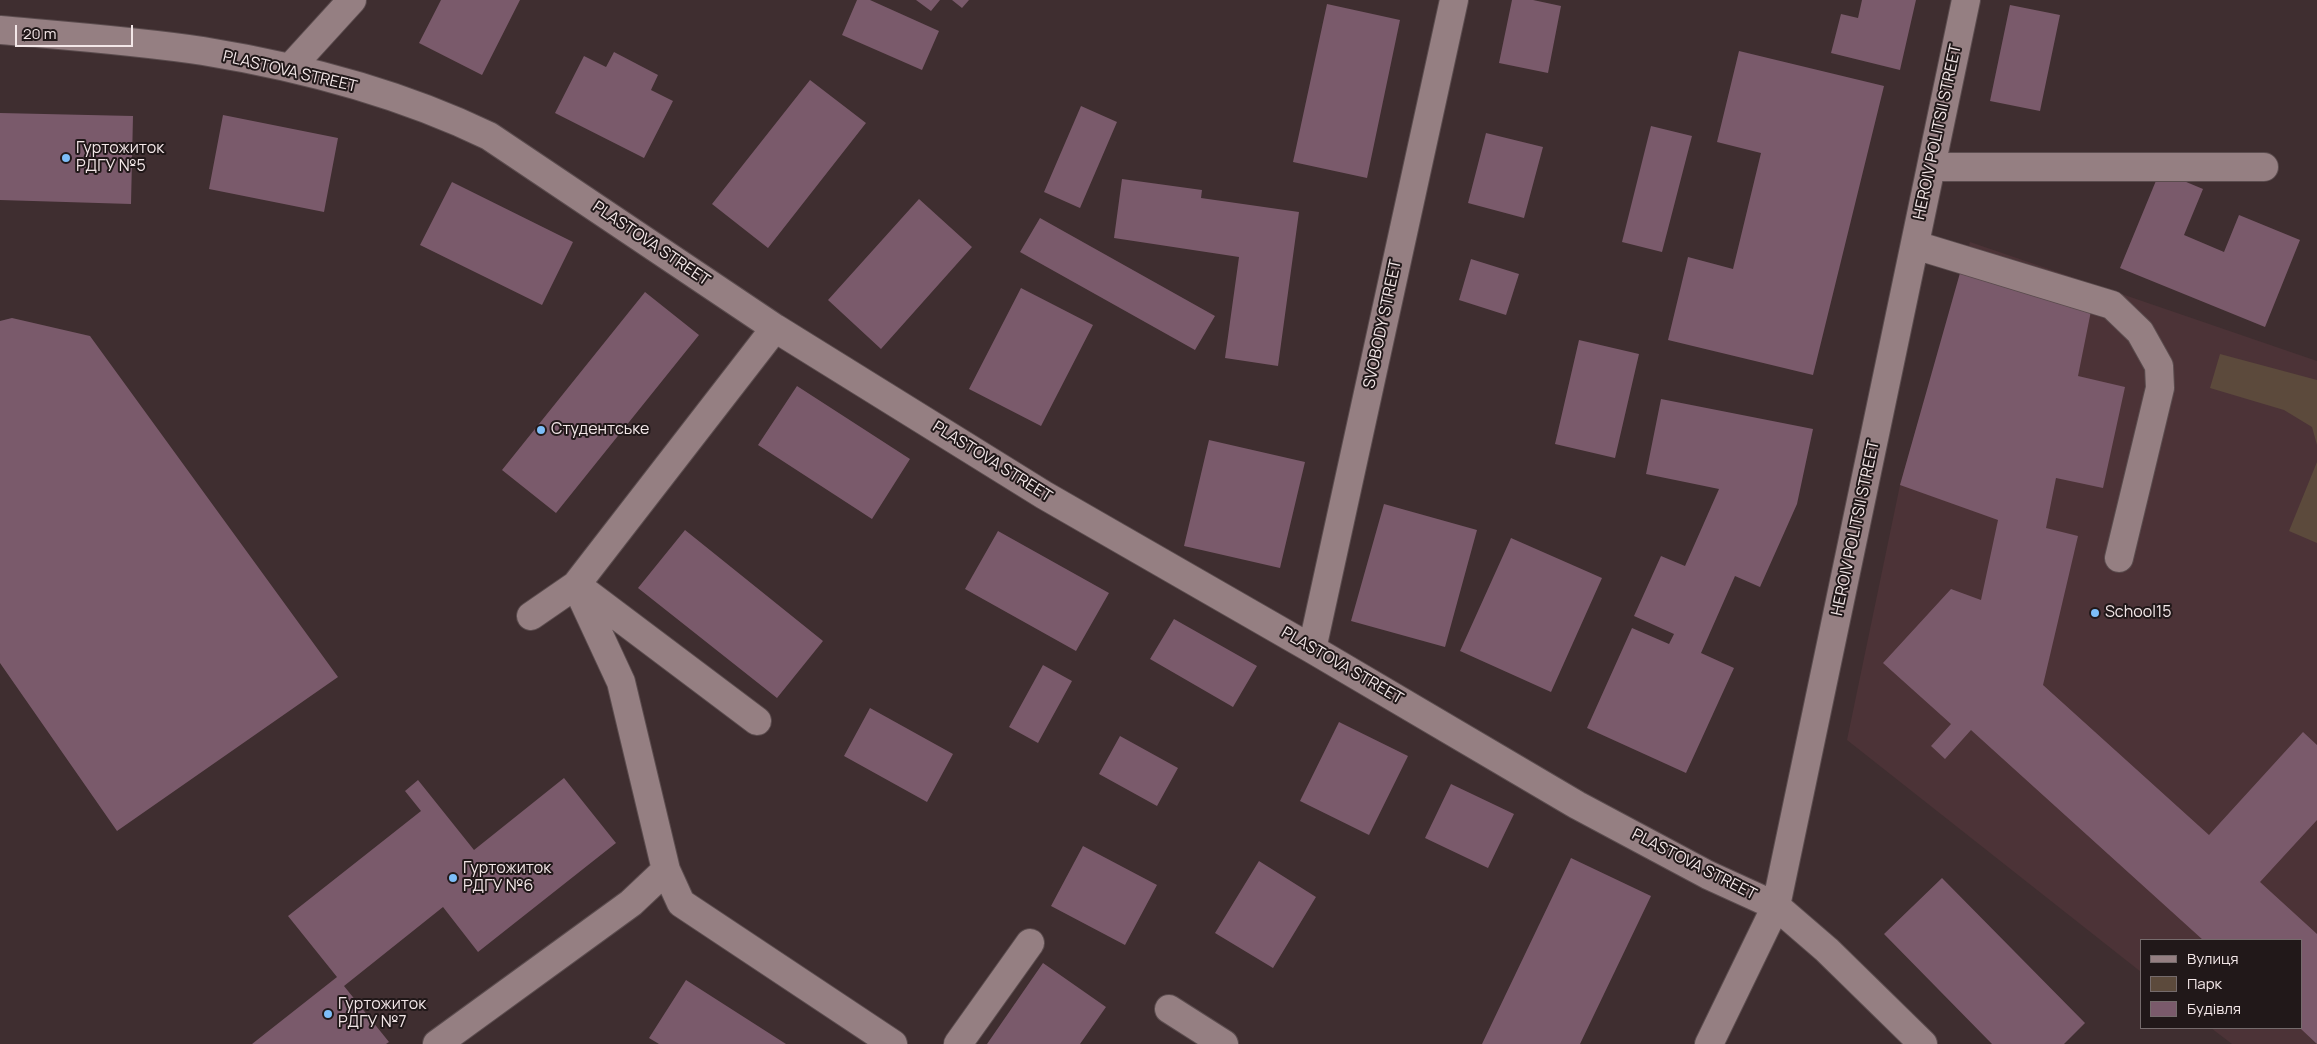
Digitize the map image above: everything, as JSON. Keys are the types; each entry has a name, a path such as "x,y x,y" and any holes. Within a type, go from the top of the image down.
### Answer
{"street":[{"path":"290,68 352,0"},
{"name":"SVOBODY STREET","path":"1312,649 1454,0"},
{"name":"HEROIV POLITSII STREET","path":"1709,1044 1776,906 1966,0"},
{"name":"PLASTOVA STREET","path":"0,30 203,51 290,68 401,100 450,117 489,136 775,328 1044,495 1312,649 1577,805 1708,875 1776,906 1827,950 1923,1044"},
{"path":"1931,167 2264,167"},
{"path":"1915,245 2112,305 2140,332 2159,366 2160,388 2119,558"},
{"path":"530,616 576,585 775,328"},
{"path":"576,585 757,721"},
{"path":"576,585 621,682 666,870 681,903 893,1044"},
{"path":"437,1044 631,903 666,870"},
{"path":"958,1044 1030,942"},
{"path":"1169,1009 1224,1044"}],"shaded area":[{"name":"School15","path":"1970,242 2317,361 2317,1044 2232,1044 2212,1029 2302,1029 2302,939 2140,939 2140,971 1847,740 1900,485"}],"green space":[{"path":"2220,354 2317,380 2317,445 2312,427 2284,410 2210,388"},
{"path":"2317,462 2317,543 2289,531"}],"building":[{"path":"441,0 520,0 482,75 419,43"},
{"path":"857,0 870,0 939,31 922,70 842,35"},
{"path":"916,0 940,0 931,11"},
{"path":"952,0 969,0 962,8"},
{"path":"1512,0 1533,0 1561,6 1548,73 1499,63"},
{"path":"1862,0 1916,0 1900,70 1831,53 1841,14 1858,18"},
{"path":"1327,4 1400,20 1367,178 1293,162"},
{"path":"2010,5 2060,15 2040,111 1990,101"},
{"path":"1739,51 1884,86 1813,375 1668,340 1688,257 1733,269 1761,153 1717,142"},
{"path":"614,52 658,75 651,90 673,101 644,158 555,113 584,56 606,67"},
{"path":"810,80 866,123 768,248 712,204"},
{"path":"1081,106 1117,122 1080,208 1044,192"},
{"name":"Гуртожиток РДГУ №5","path":"0,113 133,116 131,204 0,200"},
{"path":"223,115 338,138 324,212 209,189"},
{"path":"1651,126 1692,136 1662,252 1622,242"},
{"path":"1486,133 1543,147 1524,218 1468,203"},
{"path":"2160,171 2203,189 2184,235 2224,252 2239,215 2300,240 2265,327 2120,268"},
{"path":"1122,179 1202,190 1201,198 1299,212 1278,366 1225,358 1239,257 1114,238"},
{"path":"452,182 573,242 542,305 420,245"},
{"path":"919,199 972,247 881,349 828,300"},
{"path":"1040,218 1215,316 1195,350 1020,252"},
{"path":"1471,259 1519,274 1506,315 1459,300"},
{"path":"1960,273 2092,306 2078,376 2125,387 2103,488 2056,478 2046,528 2078,536 2043,685 2209,835 2303,732 2317,745 2317,820 2260,882 2317,934 2317,1044 2301,1029 2302,939 2202,939 1971,730 1945,759 1931,746 1951,724 1883,663 1951,589 1981,600 1998,520 1900,485"},
{"path":"1021,288 1093,325 1041,426 969,389"},
{"path":"645,292 699,335 556,513 502,470"},
{"path":"12,318 90,336 338,677 117,831 0,663 0,321"},
{"path":"1579,340 1639,354 1615,458 1555,444"},
{"path":"797,386 910,459 872,519 758,445"},
{"path":"1661,399 1813,429 1797,504 1760,587 1735,576 1701,653 1734,668 1686,773 1587,728 1632,628 1669,644 1674,634 1634,616 1661,556 1685,566 1719,489 1646,474"},
{"path":"1209,440 1305,462 1280,568 1184,546"},
{"path":"1384,504 1477,530 1445,647 1351,621"},
{"path":"685,530 823,641 777,698 638,588"},
{"path":"998,531 1109,593 1076,651 965,589"},
{"path":"1511,538 1602,578 1551,692 1460,651"},
{"path":"1174,619 1257,666 1233,707 1150,659"},
{"path":"1043,665 1072,681 1038,743 1009,727"},
{"path":"870,708 953,754 927,802 844,756"},
{"path":"1339,722 1408,756 1369,835 1300,801"},
{"path":"1120,736 1178,768 1157,806 1099,774"},
{"name":"Гуртожиток РДГУ №6","path":"564,778 616,843 478,952 443,907 344,986 389,1042 386,1044 252,1044 337,977 288,916 421,811 405,791 418,780 474,850"},
{"path":"1451,784 1514,814 1488,868 1425,838"},
{"path":"1083,846 1157,885 1125,945 1051,906"},
{"path":"1571,858 1651,896 1580,1044 1482,1044"},
{"path":"1259,861 1316,897 1273,968 1215,933"},
{"path":"1942,878 2085,1023 2064,1044 1992,1044 1884,934"},
{"path":"1043,963 1106,1007 1080,1044 987,1044"},
{"path":"686,980 786,1044 659,1044 649,1038"}],"place":[{"name":"Гуртожиток РДГУ №5","path":"66,158"},
{"name":"Студентське","path":"541,430"},
{"name":"School15","path":"2095,613"},
{"name":"Гуртожиток РДГУ №6","path":"453,878"},
{"name":"Гуртожиток РДГУ №7","path":"328,1014"}]}
